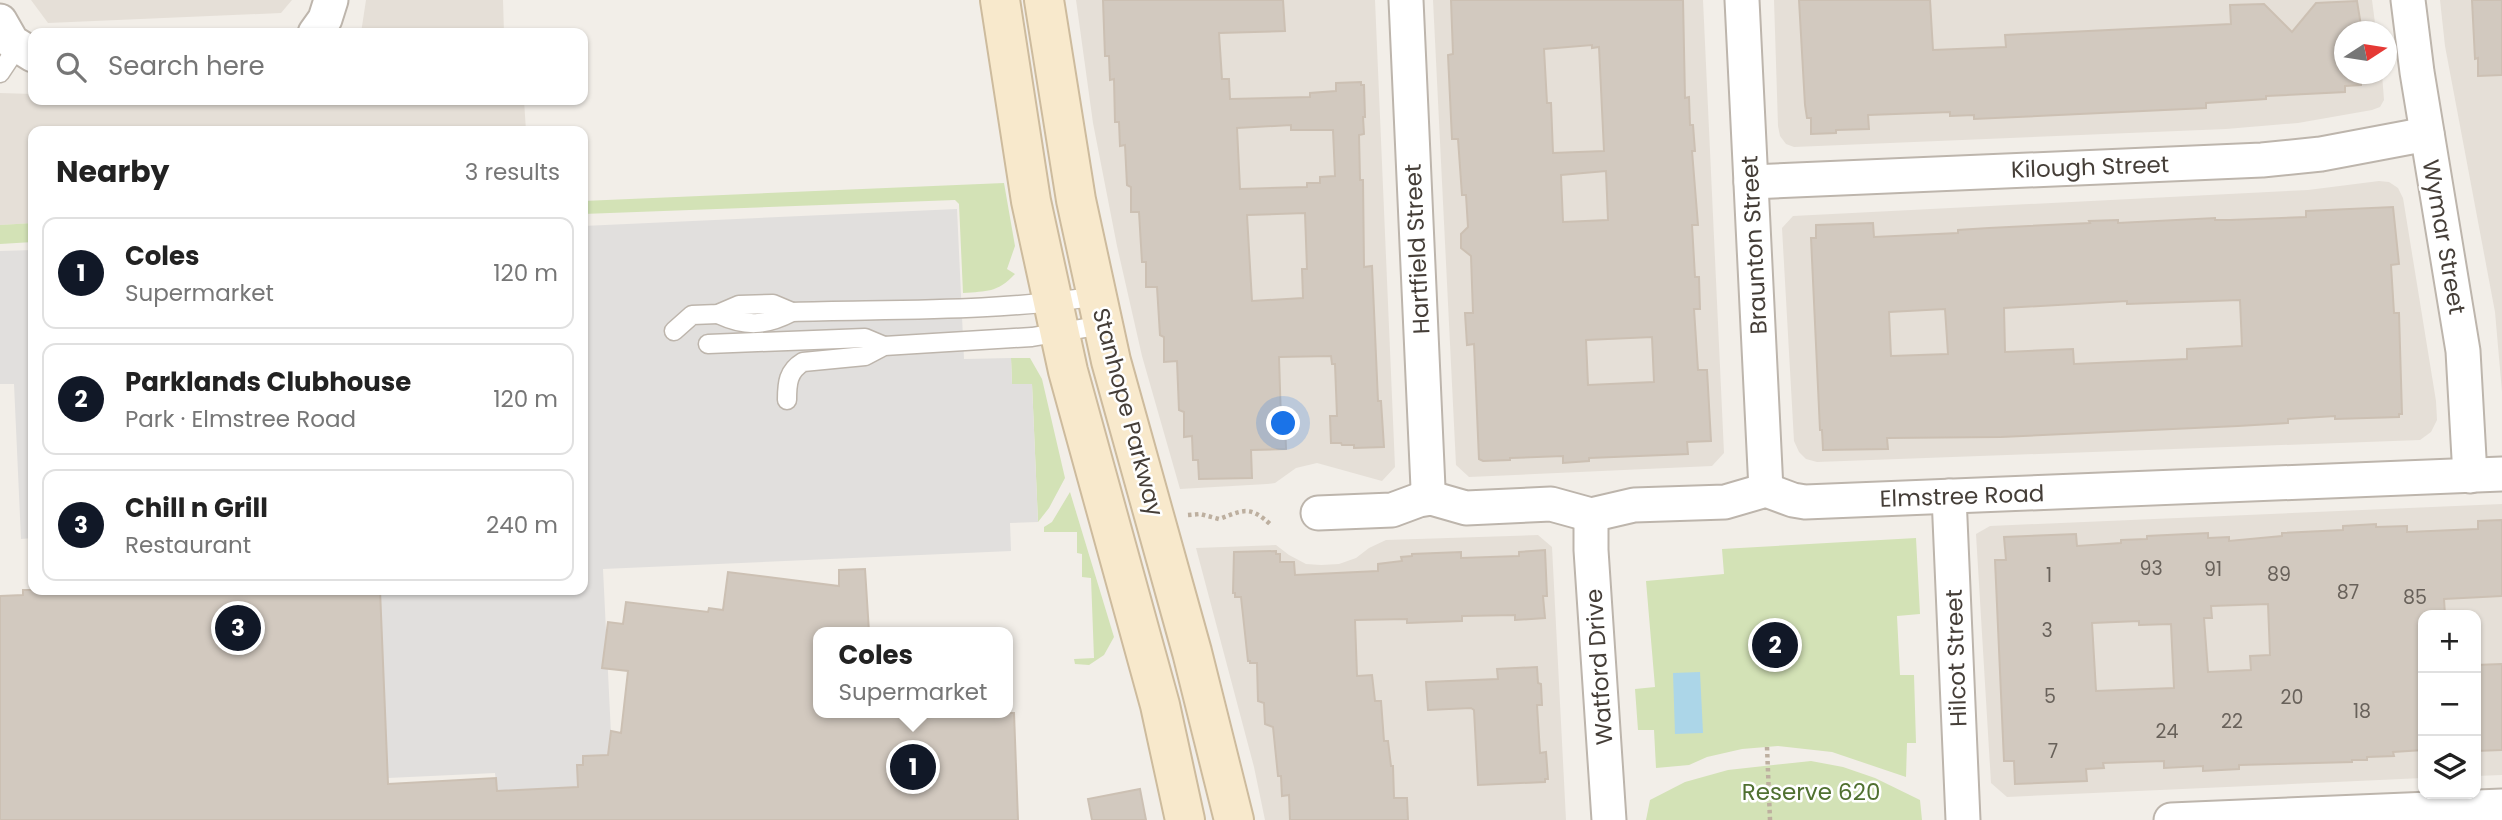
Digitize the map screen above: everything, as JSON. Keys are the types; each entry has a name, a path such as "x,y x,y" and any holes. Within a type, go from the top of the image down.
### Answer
{"main road":[{"name":"Stanhope Parkway","path":"1000,0 1031,201 1056,318 1068,371 1160,705 1185,820"},
{"name":"Stanhope Parkway","path":"1044,0 1076,200 1111,362 1192,652 1234,820"}],"street":[{"path":"319,28 325,19 331,0"},
{"name":"Hartfield Street","path":"1405,0 1427,474 1431,498"},
{"name":"Braunton Street","path":"1742,0 1766,490"},
{"name":"Wymar Street","path":"2408,0 2427,134 2486,475"},
{"name":"Kilough Street","path":"1751,182 2262,160 2321,153 2427,134"},
{"name":"Elmstree Road","path":"1766,490 1805,502 2486,475"},
{"path":"1318,513 1392,510 1431,498 1466,508 1551,503 1591,515 1634,505 1725,502 1766,490"},
{"name":"Hilcot Street","path":"1950,496 1963,820"},
{"name":"Watford Drive","path":"1591,515 1609,820"},
{"path":"2171,820 2502,806"}],"lane":[{"path":"674,331 692,315 718,314 738,324 772,322 792,312 1056,318 1100,310"},
{"path":"787,400 789,376 794,367 803,362 865,356 884,346 1032,337 1056,318 1100,310"},
{"path":"708,344 865,338 884,346"}],"path":[{"path":"1180,517 1200,514 1219,519 1234,512 1247,511 1271,525"},
{"path":"1767,747 1770,820"}],"shaded area":[{"path":"31,0 292,0 281,13 48,23"},
{"path":"366,0 503,0 504,28 362,28"},
{"path":"1076,0 1375,0 1395,467 1382,481 1317,463 1296,468 1275,483 1180,489 1142,356 1117,246 1093,123"},
{"path":"1433,0 1703,0 1724,453 1712,466 1469,477 1456,465"},
{"path":"1774,0 2372,0 2375,21 2334,21 2334,84 2383,84 2384,100 2380,107 2372,110 2298,123 2226,129 1794,147 1786,144 1780,136"},
{"path":"2440,0 2502,0 2502,392 2495,312 2445,46"},
{"path":"0,93 28,94 28,105 524,105 526,126 28,126 28,223 0,225"},
{"path":"2389,182 2398,188 2403,198 2436,401 2437,420 2431,432 2420,440 1817,462 1806,459 1799,452 1794,441 1782,228 1793,216 2308,190"},
{"path":"957,209 964,359 1011,358 1012,384 1032,384 1038,522 1010,523 1011,551 603,569 612,755 588,787 497,791 495,773 388,778 380,595 588,595 588,226"},
{"path":"28,250 28,538 21,539 14,384 0,384 0,251"},
{"path":"2502,504 2502,775 2481,776 2481,610 2418,610 2418,778 2007,797 1991,783 1976,534 1990,526"},
{"path":"1538,535 1552,547 1566,820 1265,820 1254,767 1196,548 1276,545 1306,564 1321,565 1339,564 1356,558 1386,540"}],"green space":[{"path":"1004,183 1015,246 1007,269 1015,274 997,288 963,293 959,204 955,200 588,214 588,201"},
{"path":"28,223 28,242 0,244 0,225"},
{"path":"1011,358 1030,358 1042,379 1065,478 1038,522 1032,384 1012,385"},
{"path":"1070,492 1114,637 1104,655 1089,665 1075,664 1074,659 1094,658 1091,578 1082,577 1082,554 1077,553 1077,532 1044,532 1044,527 1052,522"},
{"path":"1916,538 1920,614 1897,616 1900,675 1914,675 1916,743 1907,743 1906,777 1832,752 1778,746 1742,749 1707,757 1689,765 1656,768 1654,730 1638,730 1635,689 1655,687 1646,581 1724,574 1722,549"},
{"name":"Reserve 620","path":"1811,761 1843,767 1875,778 1920,800 1922,820 1646,820 1650,800 1685,782 1728,770"}],"water":[{"path":"1700,672 1703,733 1675,734 1673,673"}],"building":[{"path":"1103,0 1283,0 1285,31 1219,33 1222,79 1229,79 1230,99 1310,97 1310,93 1336,91 1336,83 1361,82 1361,85 1364,85 1364,134 1359,135 1360,180 1363,180 1364,267 1372,266 1378,401 1381,401 1384,447 1354,448 1354,445 1331,443 1330,416 1337,416 1335,364 1332,364 1331,356 1279,357 1281,421 1285,421 1286,449 1251,450 1252,478 1199,479 1198,460 1193,460 1192,436 1184,437 1184,412 1179,410 1177,361 1164,362 1164,337 1160,335 1157,287 1146,287 1146,262 1142,262 1139,212 1131,212 1131,187 1127,185 1125,145 1120,146 1119,122 1115,122 1114,79 1110,80 1109,56 1105,56","holes":["1291,125 1291,130 1333,130 1335,176 1320,177 1320,183 1307,183 1307,187 1240,189 1237,128","1305,213 1307,269 1302,269 1303,298 1252,301 1247,215"]},
{"path":"1451,0 1683,0 1685,98 1689,97 1690,125 1693,125 1695,151 1692,151 1698,225 1692,225 1700,309 1694,309 1698,370 1707,370 1711,441 1687,442 1688,454 1589,458 1589,461 1563,463 1563,456 1483,461 1479,459 1474,344 1467,345 1465,313 1473,313 1471,256 1461,248 1461,234 1468,227 1466,195 1462,195 1458,139 1452,139 1448,55 1453,54","holes":["1592,45 1592,48 1599,47 1604,151 1553,153 1551,103 1547,103 1544,49","1606,171 1608,220 1563,222 1561,175","1652,337 1654,382 1588,385 1586,340"]},
{"path":"1799,0 1930,0 1933,50 2006,47 2005,35 2231,24 2230,5 2264,4 2292,32 2316,3 2357,1 2360,21 2334,21 2334,84 2361,84 2345,86 2345,92 2266,96 2266,99 2206,103 2206,108 1974,119 1974,115 1950,116 1950,112 1868,115 1869,129 1811,134 1811,118 1807,118"},
{"path":"2472,0 2502,0 2502,75 2478,76"},
{"path":"2393,207 2399,264 2391,265 2394,313 2399,313 2402,414 2399,414 2399,417 2335,419 2335,416 2288,419 2288,423 2001,437 1887,438 1888,449 1823,450 1811,238 1816,238 1816,225 1873,223 1874,237 1958,233 1958,230 2090,223 2089,221 2118,220 2118,223 2306,217 2306,211","holes":["2240,300 2242,346 2187,349 2187,359 2074,364 2073,349 2005,352 2004,308 2127,301 2127,304","1945,309 1948,354 1891,356 1889,312"]},
{"path":"2502,520 2502,596 2444,599 2445,610 2418,610 2418,750 2393,752 2394,756 2367,757 2367,760 2352,762 2239,765 2239,769 2203,771 2203,766 2164,768 2164,761 2103,763 2104,768 2086,769 2087,781 2015,784 2014,761 2004,761 1995,560 2006,560 2004,537 2076,534 2077,546 2121,543 2121,540 2147,539 2147,536 2208,533 2208,538 2229,537 2229,541 2282,536 2282,533 2343,530 2343,526 2376,524 2376,527 2407,526 2407,532 2478,529 2478,521","holes":["2268,604 2270,655 2250,656 2251,670 2208,672 2204,618 2212,618 2211,606","2139,621 2139,625 2171,624 2174,688 2096,691 2092,623"]},
{"path":"1545,550 1545,618 1515,620 1515,615 1462,616 1462,621 1407,623 1407,619 1355,620 1357,676 1372,675 1375,701 1381,701 1384,741 1388,741 1393,766 1394,798 1407,798 1408,820 1290,820 1289,795 1282,796 1281,776 1278,776 1273,727 1265,724 1264,703 1258,701 1257,663 1248,661 1241,597 1235,597 1233,593 1234,552 1276,551 1276,554 1280,554 1280,562 1294,562 1295,575 1378,571 1378,564 1402,561 1401,557 1412,554 1461,552 1461,558 1519,556 1519,552"},
{"path":"865,569 869,627 813,627 813,718 1013,718 1014,713 1018,820 0,820 0,596 23,595 23,590 28,590 28,595 380,595 388,784 496,778 497,791 578,787 577,765 583,765 583,756 608,755 611,731 621,733 628,671 602,668 608,622 623,624 626,602 708,612 709,608 723,610 728,572 839,586 839,570"},
{"path":"2502,664 2502,750 2481,751 2481,665"},
{"path":"1537,667 1542,705 1537,705 1540,753 1546,752 1548,779 1545,779 1545,782 1478,785 1474,710 1428,710 1426,682 1498,679 1497,669"},
{"path":"1140,789 1146,820 1092,820 1088,799"}],"place":[{"name":"Chill n Grill","path":"238,628"},
{"name":"Parklands Clubhouse","path":"1775,645"},
{"name":"Coles","path":"913,767"}]}
